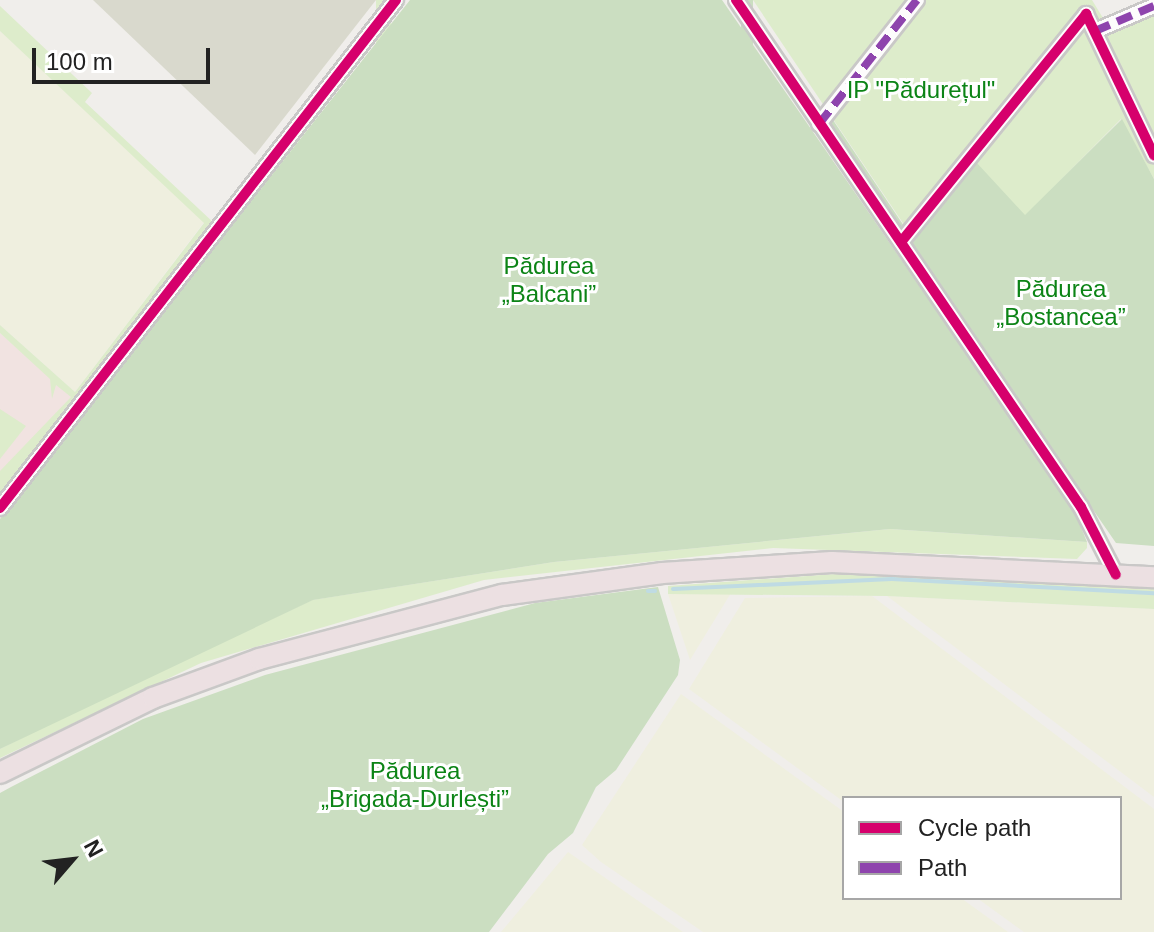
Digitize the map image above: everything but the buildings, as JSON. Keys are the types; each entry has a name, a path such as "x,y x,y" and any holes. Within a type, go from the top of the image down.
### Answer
{"highway":[{"path":"0,773 153,698 259,659 514,593 662,573 832,562 1154,577"}],"street":[{"path":"0,508 396,0"},
{"path":"736,0 1081,507 1116,575"},
{"path":"819,124 917,0"},
{"path":"1095,31 1154,6"},
{"path":"901,242 1086,14 1154,155"}],"shaded area":[{"path":"93,0 376,0 255,155"},
{"path":"0,333 72,397 0,486"}],"green space":[{"path":"376,0 391,0 391,266 376,266"},
{"name":"Pădurea „Balcani”","path":"410,0 722,0 1074,510 1087,542 890,529 554,562 313,600 0,749 0,519"},
{"path":"741,0 753,0 753,141 741,141"},
{"name":"IP \"Pădurețul\"","path":"753,0 1092,0 1103,18 1154,0 1154,179 1121,119 1025,216 913,238"},
{"path":"0,6 92,93 85,102 215,224 0,502 0,471 71,397 56,385 52,399 50,379 0,333 0,325 75,392 204,223 0,31"},
{"path":"0,31 204,222 75,392 0,325"},
{"path":"831,117 906,229 902,234 825,125"},
{"name":"Pădurea „Bostancea”","path":"1122,119 1154,179 1154,546 1116,543 909,243 976,162 1025,215"},
{"path":"0,409 26,426 0,459"},
{"path":"890,529 1087,542 1087,548 1077,559 773,548 484,580 201,663 0,758 0,749 69,714 312,600 554,562"},
{"path":"849,573 1154,589 1154,609 887,596 668,594 668,586"},
{"name":"Pădurea „Brigada-Durlești”","path":"658,587 680,660 678,675 616,770 596,787 573,833 548,854 489,932 0,932 0,793 11,787 143,719 265,675 535,603"},
{"path":"731,593 690,660 668,594"},
{"path":"872,596 1154,809 1154,932 1024,932 980,900 1122,900 1122,796 842,796 842,801 689,689 745,598"},
{"path":"887,596 1154,609 1154,797"},
{"path":"681,694 842,811 842,900 964,900 1008,932 703,932 601,862 582,845"},
{"path":"568,852 683,932 501,932"}],"waterway":[{"path":"673,589 892,579 1154,593"},
{"path":"648,591 655,591"}],"marked path":[{"path":"819,124 917,0"},
{"path":"1095,31 1154,6"}],"cycle path":[{"path":"0,508 396,0"},
{"path":"736,0 1081,507 1116,575"},
{"path":"901,242 1086,14 1154,155"}]}
